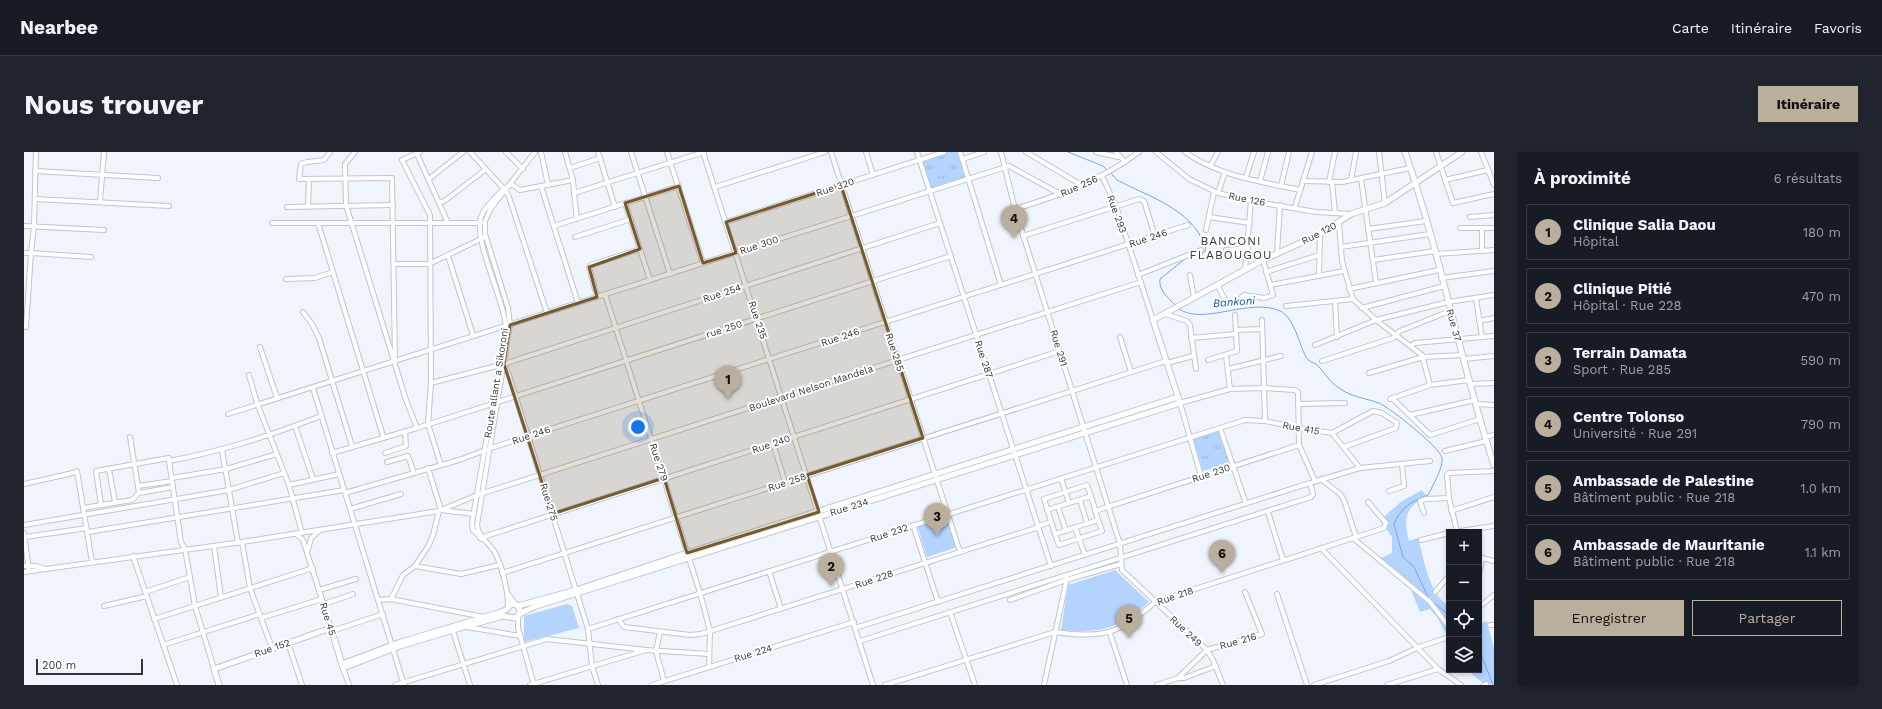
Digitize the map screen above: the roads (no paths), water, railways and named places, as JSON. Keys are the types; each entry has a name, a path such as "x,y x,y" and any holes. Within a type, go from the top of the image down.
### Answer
{"main road":[{"name":"Rue 37","path":"1405,152 1436,253 1457,338 1476,402 1485,439 1494,465"},
{"name":"Rue 120","path":"1153,320 1218,286 1263,260 1320,234 1351,214 1386,203 1462,152"},
{"path":"1153,320 1179,400"},
{"name":"Rue 234","path":"452,628 519,615 532,607 688,555 936,478 1179,400"},
{"name":"Rue 234","path":"452,628 507,608 576,592"},
{"path":"517,606 519,615"},
{"path":"507,608 510,617"},
{"path":"343,666 393,647 452,628"},
{"name":"Rue 152","path":"214,670 272,648 332,629"},
{"name":"Rue 45","path":"332,629 343,666"},
{"path":"214,670 219,685"}],"street":[{"path":"26,327 34,226 36,152"},
{"path":"100,202 104,152"},
{"path":"330,152 324,160 301,164 299,179 392,178 395,360"},
{"path":"355,152 345,164 346,205 395,360 406,400 417,428"},
{"path":"428,179 463,152"},
{"path":"470,152 504,190 547,313"},
{"path":"506,152 523,170"},
{"path":"517,606 508,593 495,553 477,530 482,493 491,448 496,402 508,325 508,308 483,238 482,223 504,190 523,170 535,152"},
{"path":"540,152 548,185"},
{"path":"564,152 573,180 577,219"},
{"path":"598,152 615,206"},
{"path":"631,152 670,274"},
{"path":"667,152 703,263"},
{"path":"574,193 704,152"},
{"name":"Rue 235","path":"704,152 808,475 873,685"},
{"path":"715,187 825,152"},
{"name":"Rue 285","path":"831,152 960,552"},
{"path":"866,152 873,175"},
{"name":"Rue 287","path":"917,152 1051,566"},
{"name":"Rue 320","path":"726,222 944,152"},
{"path":"960,152 1001,285"},
{"path":"962,159 984,152"},
{"name":"Rue 291","path":"1001,152 1007,166 1015,209 1023,236 1120,544"},
{"path":"1026,152 1083,186"},
{"path":"1096,152 1118,157 1125,162"},
{"path":"1116,152 1118,157"},
{"name":"Rue 256","path":"1015,209 1062,195 1083,186 1114,169 1125,162 1133,154 1139,152"},
{"name":"Rue 126","path":"1156,152 1188,179 1216,193 1251,201 1351,214"},
{"path":"1185,152 1210,166 1225,172 1300,190"},
{"path":"1210,166 1218,152"},
{"path":"1246,177 1254,152"},
{"path":"1260,181 1268,152"},
{"path":"1281,186 1289,152"},
{"path":"1295,207 1312,152"},
{"path":"1335,152 1331,182 1335,213"},
{"path":"1351,180 1356,152"},
{"path":"1379,152 1386,203"},
{"path":"1436,152 1453,203 1494,194"},
{"path":"1481,152 1494,185"},
{"path":"441,465 428,424 431,383 430,215 402,160 418,153 448,223"},
{"path":"570,168 600,158"},
{"path":"1007,166 1062,195"},
{"name":"Rue 300","path":"228,414 257,403 313,388 363,370 431,350 472,335 547,313 1007,166"},
{"path":"1304,181 1331,182 1361,179 1410,168"},
{"path":"439,203 446,200 486,169"},
{"path":"1445,180 1488,170"},
{"path":"35,171 158,178"},
{"path":"1206,230 1216,193 1225,172"},
{"name":"Rue 293","path":"1103,175 1116,206 1153,320"},
{"path":"308,179 308,206"},
{"path":"1361,179 1376,282"},
{"path":"510,185 518,190 573,180"},
{"path":"540,186 578,303"},
{"path":"554,226 678,186"},
{"path":"35,199 169,206"},
{"path":"1023,236 1139,199 1144,202 1155,236"},
{"path":"1245,270 1251,201"},
{"path":"625,203 650,280"},
{"path":"287,207 392,205"},
{"path":"1277,253 1280,205"},
{"path":"1470,217 1494,215"},
{"path":"1209,217 1250,223"},
{"path":"575,237 630,219"},
{"path":"1368,229 1426,221"},
{"path":"272,223 482,223"},
{"path":"318,223 383,436"},
{"name":"Rue 254","path":"431,383 502,364 940,223"},
{"path":"1339,223 1344,271 1353,299 1376,320 1411,346 1423,357 1430,385"},
{"name":"Rue 246","path":"25,539 178,518 292,498 344,491 414,473 1188,225"},
{"path":"24,226 104,230"},
{"path":"1460,228 1494,228"},
{"path":"1482,228 1482,251"},
{"path":"1319,276 1320,234"},
{"path":"1341,247 1430,234"},
{"path":"394,264 430,264 483,238"},
{"path":"1226,250 1248,248"},
{"path":"597,297 589,267 591,265 640,249"},
{"path":"1138,275 1201,250"},
{"path":"1373,260 1436,253 1494,250"},
{"path":"24,253 92,257"},
{"path":"1266,272 1320,255"},
{"path":"448,256 472,335"},
{"name":"rue 250","path":"332,453 383,436 417,428 951,256"},
{"path":"1240,299 1244,295 1264,298 1273,295 1263,260"},
{"path":"24,266 30,264"},
{"path":"1349,290 1376,282 1439,270"},
{"path":"1270,285 1344,271"},
{"path":"1441,278 1494,271"},
{"path":"286,279 315,278 333,272"},
{"path":"1190,275 1194,298"},
{"name":"Boulevard Nelson Mandela","path":"440,510 477,494 1141,282"},
{"path":"1218,286 1227,304"},
{"path":"1362,308 1444,286"},
{"name":"Rue 279","path":"605,294 700,593 710,631 709,667"},
{"path":"1315,345 1376,320 1448,302 1494,295"},
{"path":"1476,298 1482,336"},
{"path":"1286,306 1353,299"},
{"path":"1335,301 1337,337"},
{"path":"1322,361 1393,338 1400,331 1450,311"},
{"path":"303,312 312,324 319,338 352,446"},
{"path":"1165,314 1187,321 1190,325 1193,356 1196,369"},
{"path":"1208,360 1237,351 1235,315"},
{"path":"1479,321 1494,318"},
{"path":"1262,320 1265,421"},
{"path":"1191,338 1262,329"},
{"path":"1411,346 1414,343 1457,338 1494,336"},
{"path":"1120,337 1132,372"},
{"path":"260,347 277,398"},
{"name":"Rue 240","path":"481,537 1060,351"},
{"path":"1226,354 1230,389"},
{"name":"Rue 258","path":"502,573 1072,390 1166,362 1193,356"},
{"path":"1228,369 1281,356"},
{"path":"1369,373 1423,357 1494,356"},
{"name":"Rue 275","path":"502,364 509,375 516,396 588,629 589,644"},
{"path":"250,375 257,403 289,485 302,533"},
{"path":"1480,419 1430,435 1391,399 1430,385 1470,382 1494,383"},
{"path":"313,388 338,474 379,600 404,684"},
{"path":"1201,476 1179,400 1230,389 1264,388 1295,390 1298,392 1299,445 1315,481"},
{"name":"Route allant a Sikoroni","path":"481,537 473,530 474,514 485,450 496,402"},
{"path":"1410,415 1476,402 1494,405"},
{"path":"1298,404 1345,403"},
{"path":"1332,433 1373,410 1382,413 1397,423 1396,428 1344,447"},
{"path":"101,505 96,471 168,458 169,461 222,450 270,435 321,416"},
{"name":"Rue 415","path":"1190,436 1245,420 1265,421 1332,433 1360,468"},
{"path":"295,426 314,479"},
{"path":"1220,428 1246,504"},
{"path":"385,453 406,446 405,431"},
{"path":"1445,452 1494,435"},
{"name":"Rue 232","path":"588,629 1190,436"},
{"path":"130,437 139,492"},
{"path":"773,443 785,482"},
{"name":"Rue 230","path":"1095,511 1299,445"},
{"path":"222,450 232,508 250,588 272,648"},
{"path":"138,486 226,469 277,454"},
{"path":"387,462 408,456 414,473"},
{"path":"169,461 181,542 185,549 195,606 202,634 214,670"},
{"path":"856,628 1321,479 1360,468 1430,461"},
{"path":"1389,490 1404,486 1402,464"},
{"path":"109,468 115,502"},
{"path":"391,599 403,575 415,566 434,535 440,510 428,468"},
{"path":"24,484 77,471 92,562"},
{"path":"1456,529 1448,498 1447,475 1449,473 1494,471"},
{"path":"24,525 229,490 284,473"},
{"path":"289,485 338,474"},
{"path":"1061,478 1069,503"},
{"path":"1321,479 1340,494 1344,500 1354,537 1430,602 1446,623"},
{"path":"1010,600 1120,559 1311,497 1313,494 1310,483"},
{"path":"1087,485 1102,531 1059,545 1044,499 1065,492 1087,485"},
{"path":"83,508 132,500 139,492 173,487"},
{"path":"350,509 401,494"},
{"path":"1047,510 1091,496"},
{"path":"1451,511 1494,497"},
{"path":"1424,513 1420,501 1426,499 1448,498"},
{"path":"1080,500 1087,523"},
{"name":"Rue 218","path":"884,685 1055,632 1080,636 1110,633 1135,619 1155,602 1386,526 1386,523 1368,502"},
{"path":"1058,506 1066,531"},
{"path":"24,572 296,534 440,510 474,514"},
{"path":"1268,512 1283,560"},
{"path":"1055,534 1098,520"},
{"name":"Rue 228","path":"618,619 624,627 660,632 690,635 710,631 1051,522"},
{"path":"913,525 938,602"},
{"path":"1476,529 1494,526"},
{"path":"1075,527 1085,555"},
{"path":"308,552 311,538 321,530"},
{"name":"Rue 45","path":"296,534 303,540 308,552 332,629"},
{"path":"1421,540 1446,534"},
{"path":"25,539 30,565 29,571"},
{"name":"Rue 249","path":"1120,544 1122,570 1207,650 1216,666 1223,685"},
{"path":"214,546 221,598"},
{"path":"1321,548 1419,647 1438,669 1460,685"},
{"path":"133,556 177,685"},
{"path":"1482,558 1494,561"},
{"path":"860,641 950,612 1066,578 1121,564"},
{"path":"24,566 30,565 45,569"},
{"path":"415,566 461,574 499,565"},
{"path":"154,619 313,568"},
{"path":"769,571 781,609"},
{"path":"104,606 146,594 190,577"},
{"path":"1044,685 1066,578"},
{"path":"319,590 356,579"},
{"path":"1435,592 1446,579"},
{"name":"Rue 216","path":"1157,685 1177,678 1207,650 1262,634 1245,592"},
{"path":"507,608 508,593"},
{"path":"163,645 260,616 353,594"},
{"path":"1277,594 1307,685"},
{"path":"1482,605 1494,595"},
{"path":"379,600 391,599 484,617"},
{"path":"950,612 975,685"},
{"path":"332,629 383,614"},
{"path":"519,615 518,628 533,685 646,650"},
{"path":"510,617 518,628"},
{"name":"Rue 224","path":"652,685 854,622"},
{"path":"465,626 520,636"},
{"path":"452,628 470,685"},
{"path":"660,632 656,650 664,681"},
{"path":"1110,633 1127,685"},
{"path":"1314,685 1389,661 1419,647 1446,638"},
{"path":"395,685 404,684 463,664 547,639 646,650 709,654"},
{"path":"288,643 302,685"},
{"path":"589,644 592,666 598,685"},
{"name":"Rue 45","path":"343,666 349,685"},
{"path":"1177,685 1177,678 1184,678 1216,666"},
{"path":"1387,685 1438,669"}],"waterway":[{"name":"Bankoni","path":"1068,152 1103,166 1108,171"},
{"name":"Bankoni","path":"1111,173 1117,180 1155,198 1179,213 1189,222 1198,232 1206,248 1203,253 1188,257"},
{"name":"Bankoni","path":"1175,305 1162,290 1160,279 1186,258"},
{"name":"Bankoni","path":"1179,309 1189,313 1201,315 1255,307 1280,311 1285,314 1293,325 1303,352 1307,358 1316,364 1335,386 1348,393 1385,406 1414,428 1433,445 1442,458 1442,462 1428,495 1417,499 1403,509 1394,524 1403,557 1414,567 1429,599"},
{"name":"Bankoni","path":"1433,602 1446,613"},
{"name":"Bankoni","path":"1482,657 1493,685"}],"place":[{"name":"Centre Tolonso","path":"1014,238"},
{"name":"Clinique Salia Daou","path":"728,399"},
{"name":"Terrain Damata","path":"937,536"},
{"name":"Ambassade de Mauritanie","path":"1222,573"},
{"name":"Clinique Pitié","path":"831,586"},
{"name":"Ambassade de Palestine","path":"1129,638"}],"district":[{"name":"BANCONI FLABOUGOU","path":"1231,248"}]}
